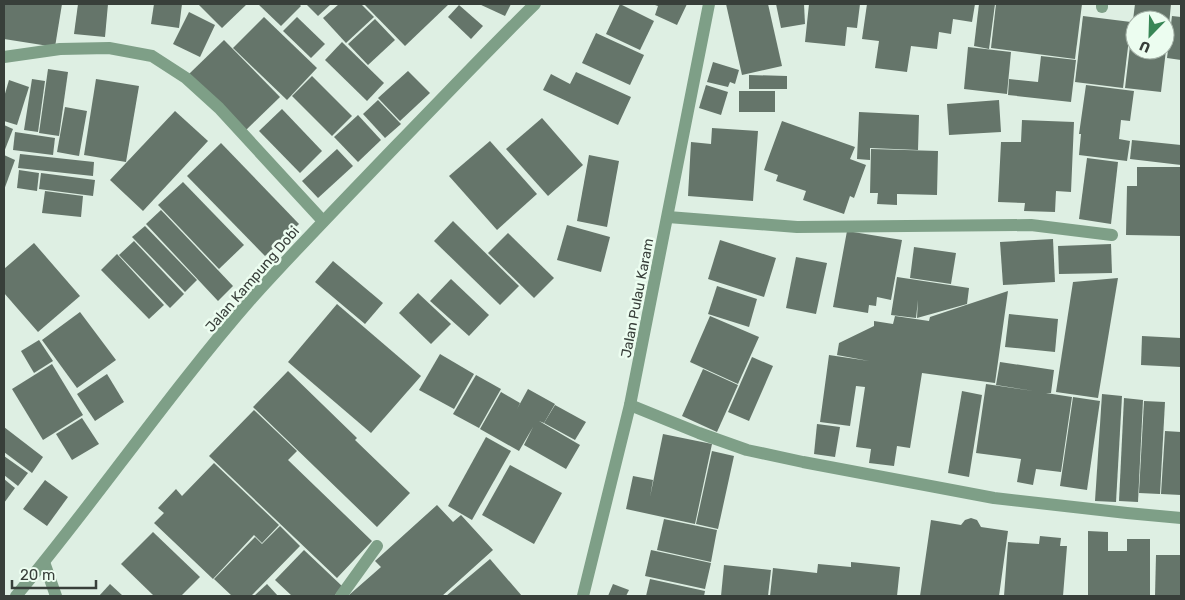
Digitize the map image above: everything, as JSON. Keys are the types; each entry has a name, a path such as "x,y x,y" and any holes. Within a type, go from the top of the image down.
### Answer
{"street":[{"name":"Jalan Kampung Dobi","path":"16,596 184,381 252,299 323,221 535,4"},
{"name":"Jalan Pulau Karam","path":"583,596 630,405 709,4"},
{"path":"4,57 60,49 110,48 152,56 186,78 219,108 323,221"},
{"path":"668,216 797,228 1031,225 1112,235"},
{"path":"630,405 748,450 794,460 994,498 1181,518"},
{"path":"341,596 377,546"},
{"path":"44,562 56,596"}],"building":[{"path":"4,4 62,4 55,47 4,39"},
{"path":"78,4 108,4 105,37 74,34"},
{"path":"154,4 182,4 179,28 151,24"},
{"path":"198,4 247,4 222,28"},
{"path":"258,4 299,4 301,6 281,26"},
{"path":"306,4 331,4 318,16"},
{"path":"339,4 361,4 374,17 346,43 323,18"},
{"path":"364,4 449,4 405,46"},
{"path":"479,4 511,4 505,16"},
{"path":"620,4 654,21 640,50 606,34"},
{"path":"652,4 687,4 677,25 655,15 658,6"},
{"path":"726,4 768,4 782,66 742,75"},
{"path":"776,4 804,4 805,24 781,28"},
{"path":"809,4 860,4 857,28 847,27 845,46 805,42"},
{"path":"867,4 975,4 972,22 953,19 951,34 939,32 937,49 911,46 907,72 875,68 879,41 862,39"},
{"path":"979,4 995,4 989,49 974,46"},
{"path":"996,4 1082,4 1075,59 991,48"},
{"path":"1135,4 1171,4 1170,10 1134,10"},
{"path":"459,5 483,26 471,39 448,17"},
{"path":"189,12 215,25 200,57 173,44"},
{"path":"1083,16 1125,21 1126,60 1123,88 1075,82"},
{"path":"1175,16 1181,17 1181,60 1175,59"},
{"path":"264,17 317,68 287,100 233,48"},
{"path":"297,17 325,44 311,58 283,31"},
{"path":"375,19 395,40 368,65 348,44"},
{"path":"596,33 644,55 630,85 582,63"},
{"path":"224,40 280,97 245,131 189,74"},
{"path":"342,42 384,83 367,101 325,60"},
{"path":"968,47 1011,52 1007,94 964,89"},
{"path":"1041,56 1076,60 1071,102 1008,95 1009,79 1038,82"},
{"path":"1128,60 1165,60 1161,92 1125,88"},
{"path":"713,62 739,70 735,84 730,82 728,87 707,82"},
{"path":"48,69 68,72 59,136 39,133"},
{"path":"408,71 430,93 400,121 378,98"},
{"path":"576,72 631,97 618,125 543,90 551,74 570,84"},
{"path":"749,75 787,76 787,89 749,89"},
{"path":"312,76 352,116 332,136 292,96"},
{"path":"32,79 45,81 38,132 24,130"},
{"path":"96,79 139,86 126,162 84,155"},
{"path":"9,80 29,87 17,125 4,121 4,97"},
{"path":"706,85 728,92 721,115 699,108"},
{"path":"1086,85 1134,91 1130,121 1121,120 1119,139 1130,141 1127,161 1079,155 1081,134 1079,134"},
{"path":"739,91 775,91 775,112 739,112"},
{"path":"378,100 401,124 385,138 363,114"},
{"path":"999,100 1001,132 949,135 947,104"},
{"path":"65,107 87,111 79,156 57,152"},
{"path":"282,109 322,151 300,173 259,131"},
{"path":"175,111 208,141 143,211 110,180"},
{"path":"859,112 919,115 918,150 870,148 870,160 857,159"},
{"path":"358,115 381,140 358,162 334,137"},
{"path":"542,118 583,165 548,196 506,149"},
{"path":"1022,120 1074,122 1071,192 1056,191 1055,212 1024,211 1025,203 998,202 1001,142 1021,142"},
{"path":"782,121 855,147 850,159 866,165 854,198 850,196 844,214 803,200 806,191 776,181 778,175 764,170"},
{"path":"4,125 13,129 4,152"},
{"path":"712,128 758,131 753,201 688,196 691,142 711,144"},
{"path":"15,132 55,138 53,155 13,150"},
{"path":"1132,140 1181,145 1181,165 1130,159"},
{"path":"490,141 537,194 497,230 449,176"},
{"path":"221,143 299,224 265,256 187,176"},
{"path":"337,149 353,166 318,198 302,181"},
{"path":"871,149 938,151 937,195 897,194 897,205 877,204 878,193 870,193"},
{"path":"20,154 94,162 93,176 18,168"},
{"path":"4,155 15,160 4,190"},
{"path":"589,155 619,161 607,227 577,221"},
{"path":"1087,158 1118,162 1111,224 1079,219"},
{"path":"1137,167 1181,167 1181,236 1126,235 1127,186 1137,186"},
{"path":"19,170 39,173 37,191 17,188"},
{"path":"41,173 95,180 93,196 39,189"},
{"path":"183,182 244,245 219,269 158,205"},
{"path":"45,191 83,196 81,217 42,213"},
{"path":"161,210 233,286 218,301 146,224"},
{"path":"453,221 519,286 500,305 434,241"},
{"path":"567,225 610,237 601,272 557,260"},
{"path":"145,226 197,280 185,292 132,237"},
{"path":"847,231 902,240 891,300 877,297 876,306 869,305 868,313 833,307"},
{"path":"508,233 554,278 534,298 488,253"},
{"path":"1053,239 1055,282 1003,285 1000,242"},
{"path":"720,240 776,258 764,297 708,279"},
{"path":"134,241 184,294 170,308 119,255"},
{"path":"34,243 80,296 38,332 4,293 4,269"},
{"path":"1111,244 1112,273 1059,274 1058,246"},
{"path":"914,247 956,253 951,284 910,278"},
{"path":"117,254 164,305 149,319 101,270"},
{"path":"796,257 827,263 816,314 786,308"},
{"path":"333,261 383,303 365,324 315,282"},
{"path":"897,277 969,288 967,304 917,318 918,300 916,318 891,315"},
{"path":"1118,278 1098,398 1056,392 1073,282"},
{"path":"451,279 489,315 469,336 430,301"},
{"path":"717,286 757,299 749,327 708,314"},
{"path":"1008,291 995,383 922,373 910,448 897,446 894,466 869,463 871,449 856,447 865,387 856,386 850,426 820,422 829,355 869,361 837,355 839,343 874,326 874,321 893,324 895,316 929,321 930,317"},
{"path":"418,293 451,324 431,344 399,313"},
{"path":"337,304 421,376 371,433 288,362"},
{"path":"80,312 116,360 77,388 42,340"},
{"path":"1009,314 1058,319 1055,352 1005,347"},
{"path":"710,316 759,337 738,384 690,362"},
{"path":"1142,336 1181,338 1181,367 1141,365"},
{"path":"39,340 53,361 34,373 21,351"},
{"path":"440,354 474,374 454,409 419,390"},
{"path":"752,357 773,366 749,421 728,412"},
{"path":"1000,362 1054,370 1051,393 1046,393 1072,397 1061,472 1036,469 1033,485 1017,482 1021,459 976,453 986,384 1034,391 996,385"},
{"path":"52,364 83,415 43,440 12,389"},
{"path":"703,369 738,385 717,432 682,416"},
{"path":"288,371 410,493 377,527 253,407"},
{"path":"107,374 124,402 95,421 77,394"},
{"path":"476,375 501,389 479,428 453,414"},
{"path":"528,389 555,404 544,423 539,421 580,445 566,469 524,445 533,427 519,451 480,429 501,392 520,403 517,409"},
{"path":"962,391 982,395 969,477 948,473"},
{"path":"1102,394 1122,396 1116,502 1095,501"},
{"path":"1073,397 1100,401 1087,490 1060,486"},
{"path":"1124,398 1143,400 1138,502 1119,501"},
{"path":"1144,401 1165,402 1160,494 1139,493"},
{"path":"555,405 586,422 575,440 544,423"},
{"path":"254,410 297,451 288,460 372,541 337,578 209,456"},
{"path":"82,418 99,444 72,460 56,434"},
{"path":"817,424 840,427 835,457 814,454"},
{"path":"4,427 43,457 32,473 4,452"},
{"path":"1165,431 1181,432 1181,495 1161,494"},
{"path":"663,434 712,444 695,524 626,509 633,476 653,480 650,497"},
{"path":"486,437 511,451 472,520 448,506"},
{"path":"712,451 734,456 718,529 696,524"},
{"path":"4,456 28,473 18,486 4,475"},
{"path":"214,463 279,525 262,543 254,535 213,579 154,523 164,513 158,508 176,489 182,496"},
{"path":"510,465 562,493 534,544 482,515"},
{"path":"4,479 15,488 4,503"},
{"path":"45,480 68,497 47,526 23,509"},
{"path":"437,505 453,522 461,515 493,550 442,596 350,596 381,567 375,561"},
{"path":"971,518 977,520 981,527 1008,531 999,596 920,596 931,520 961,525 965,520"},
{"path":"664,519 717,530 711,562 657,550"},
{"path":"280,526 300,546 251,596 232,596 214,579 255,537 262,544"},
{"path":"1088,531 1108,532 1108,551 1127,551 1127,539 1150,539 1150,596 1088,596"},
{"path":"153,532 200,577 181,596 154,596 121,564"},
{"path":"1040,536 1061,538 1060,546 1067,546 1063,596 1004,596 1008,542 1039,544"},
{"path":"304,550 343,587 334,596 292,596 275,580"},
{"path":"651,550 711,563 705,589 645,576"},
{"path":"1156,555 1181,555 1181,596 1155,596"},
{"path":"490,559 522,596 446,596"},
{"path":"851,562 900,567 897,596 770,596 773,568 817,573 818,564 851,567"},
{"path":"724,565 771,570 768,596 721,596"},
{"path":"650,579 705,591 704,596 646,596"},
{"path":"110,584 123,596 99,596"},
{"path":"267,584 278,596 254,596"},
{"path":"613,584 629,590 626,596 608,596"}]}
